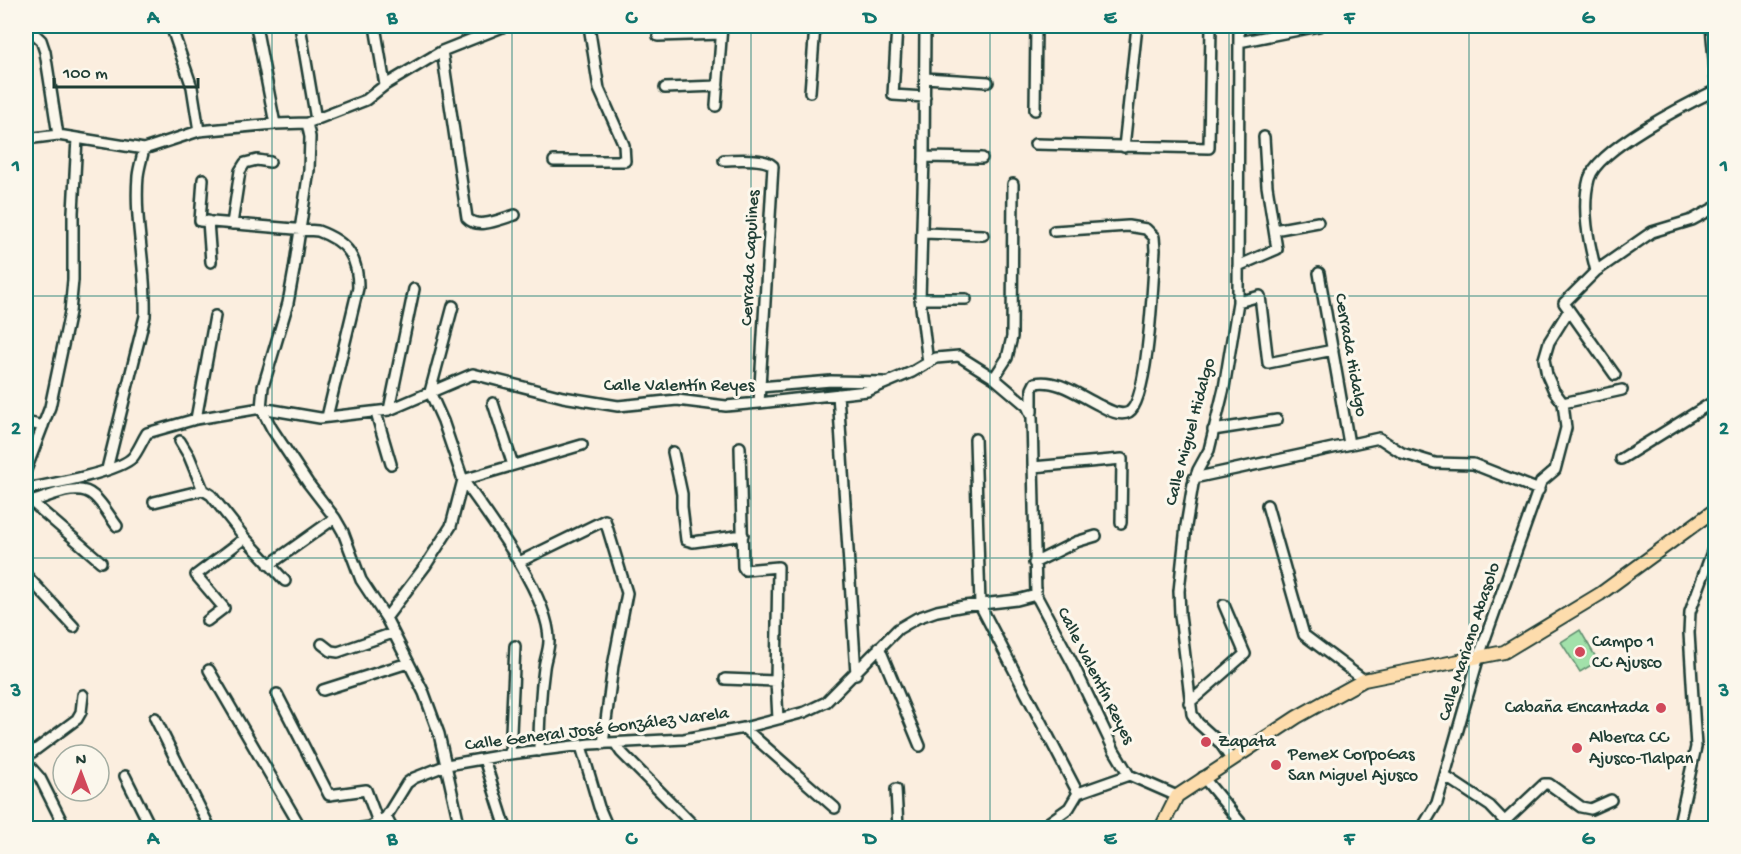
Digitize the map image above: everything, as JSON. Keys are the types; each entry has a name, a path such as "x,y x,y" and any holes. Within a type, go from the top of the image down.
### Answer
{"main road":[{"path":"1161,828 1177,796 1297,717 1364,680 1504,652 1600,594 1716,509"}],"street":[{"path":"26,26 40,40 45,52 58,135"},
{"path":"171,26 192,87 199,131"},
{"path":"256,26 275,124"},
{"path":"300,26 312,122 309,170 288,303 263,387 261,408 290,456 335,518 343,532 361,580 386,618 424,693 440,734 460,828"},
{"path":"375,26 384,85"},
{"path":"26,139 58,135 144,149 199,131 312,122 366,100 384,85 442,51 505,26"},
{"path":"554,161 625,161 624,145 599,89 589,26"},
{"path":"810,92 814,26"},
{"path":"897,26 893,95 925,97"},
{"path":"925,26 920,299 928,363"},
{"path":"1035,110 1036,26"},
{"path":"1124,147 1137,26"},
{"path":"1035,144 1209,148 1211,26"},
{"name":"Calle Miguel Hidalgo","path":"1231,759 1220,742 1198,723 1192,714 1179,615 1179,591 1194,478 1209,450 1228,365 1238,302 1239,26"},
{"path":"1239,42 1319,26"},
{"path":"658,36 721,30 716,106"},
{"path":"1713,31 1716,81"},
{"path":"442,51 466,218 471,223 478,224 514,215"},
{"path":"925,78 988,82"},
{"path":"665,88 718,86"},
{"path":"1596,271 1587,225 1586,196 1589,178 1595,168 1618,147 1636,135 1716,90"},
{"path":"1238,266 1277,249 1267,186 1264,137"},
{"path":"26,470 50,407 70,312 77,138"},
{"path":"107,469 145,316 146,297 140,243 138,189 138,174 144,149"},
{"path":"924,157 982,158"},
{"path":"232,224 240,171 245,163 256,160 270,162"},
{"name":"Cerrada Capulines","path":"724,160 764,161 770,162 773,166 759,403"},
{"path":"203,179 200,221 318,231 334,237 348,250 358,270 358,288 327,417"},
{"path":"994,378 1006,358 1012,337 1013,184"},
{"path":"1622,390 1563,403 1554,391 1547,375 1544,359 1566,307 1596,271 1652,232 1692,220 1716,207"},
{"path":"208,221 211,262"},
{"path":"1274,230 1318,222"},
{"path":"1032,417 1032,388 1035,382 1044,381 1112,412 1124,414 1132,411 1137,403 1145,367 1155,250 1154,237 1146,229 1128,226 1054,231"},
{"path":"922,233 983,235"},
{"name":"Cerrada Hidalgo","path":"1319,273 1349,444"},
{"path":"389,410 414,289"},
{"path":"1238,302 1260,296 1268,363 1333,350"},
{"path":"920,299 966,299"},
{"path":"453,306 430,392 443,420 463,480 519,562 546,620 549,642 538,712 539,751"},
{"path":"1566,307 1615,375"},
{"path":"196,419 214,316"},
{"name":"Calle Valentín Reyes","path":"26,489 63,482 132,459 147,433 196,419 261,408 320,418 389,410 473,374 563,397 618,406 676,400 726,406 867,391 891,382 936,358 959,356 994,378 1027,406 1032,417 1036,596 1129,775"},
{"path":"760,387 831,381 891,382"},
{"path":"838,394 855,674"},
{"path":"1621,459 1716,399"},
{"path":"493,403 513,465"},
{"name":"Calle Mariano Abasolo","path":"1422,828 1437,803 1446,777 1479,656 1541,482 1555,470 1566,428 1563,403"},
{"path":"376,412 391,464"},
{"path":"1213,430 1277,420"},
{"path":"26,422 43,426"},
{"path":"1194,478 1379,438 1402,453 1435,463 1473,464 1539,490"},
{"path":"975,439 980,605 1078,793"},
{"path":"180,441 203,490 211,495 245,538 285,581"},
{"path":"463,480 582,445"},
{"path":"740,447 742,563 745,570 778,567 776,681 778,720"},
{"path":"673,453 682,494 686,540 693,542 743,535"},
{"path":"1033,467 1122,459 1121,523"},
{"path":"386,618 426,565 451,526 463,480"},
{"path":"28,500 84,489 94,496 117,526"},
{"path":"154,502 203,490"},
{"path":"28,500 101,562"},
{"path":"1268,505 1304,635 1364,680"},
{"path":"269,565 335,518"},
{"path":"519,562 605,520 627,593 613,666 603,744"},
{"path":"1034,563 1068,546 1096,536"},
{"path":"207,621 224,609 196,575 245,538"},
{"path":"1678,828 1696,747 1689,633 1690,612 1715,547"},
{"path":"26,575 74,627"},
{"name":"Calle General José González Varela","path":"382,820 407,783 424,773 447,765 510,754 615,742 684,739 744,728 805,712 826,702 898,629 917,618 937,611 1036,596"},
{"path":"1189,704 1245,654 1224,605"},
{"path":"322,644 331,651 338,652 393,633"},
{"path":"510,754 515,646"},
{"path":"879,647 920,746"},
{"path":"323,690 408,663"},
{"path":"209,670 301,828"},
{"path":"725,679 776,681"},
{"path":"277,694 329,795 366,790 382,820 392,828"},
{"path":"26,757 76,719 81,712 83,695"},
{"path":"155,718 210,828"},
{"path":"744,728 835,808"},
{"path":"615,742 621,752 696,828"},
{"path":"581,746 599,807 608,828"},
{"path":"484,759 506,828"},
{"path":"26,762 40,778 65,828"},
{"path":"1041,828 1069,808 1078,793 1129,775 1177,796"},
{"path":"125,776 152,828"},
{"path":"1203,777 1245,828"},
{"path":"1446,777 1490,806 1508,825 1544,784 1550,784 1581,807 1592,809 1611,800"},
{"path":"896,789 898,828"},
{"path":"362,828 382,820"}],"green space":[{"name":"Campo 1 CC Ajusco","path":"1580,630 1598,661 1580,672 1561,642"}],"place":[{"name":"Campo 1 CC Ajusco","path":"1580,652"},
{"name":"Cabaña Encantada","path":"1661,708"},
{"name":"Zapata","path":"1206,742"},
{"name":"Alberca CC Ajusco-Tlalpan","path":"1577,748"},
{"name":"Pemex CorpoGas San Miguel Ajusco","path":"1276,765"}]}
